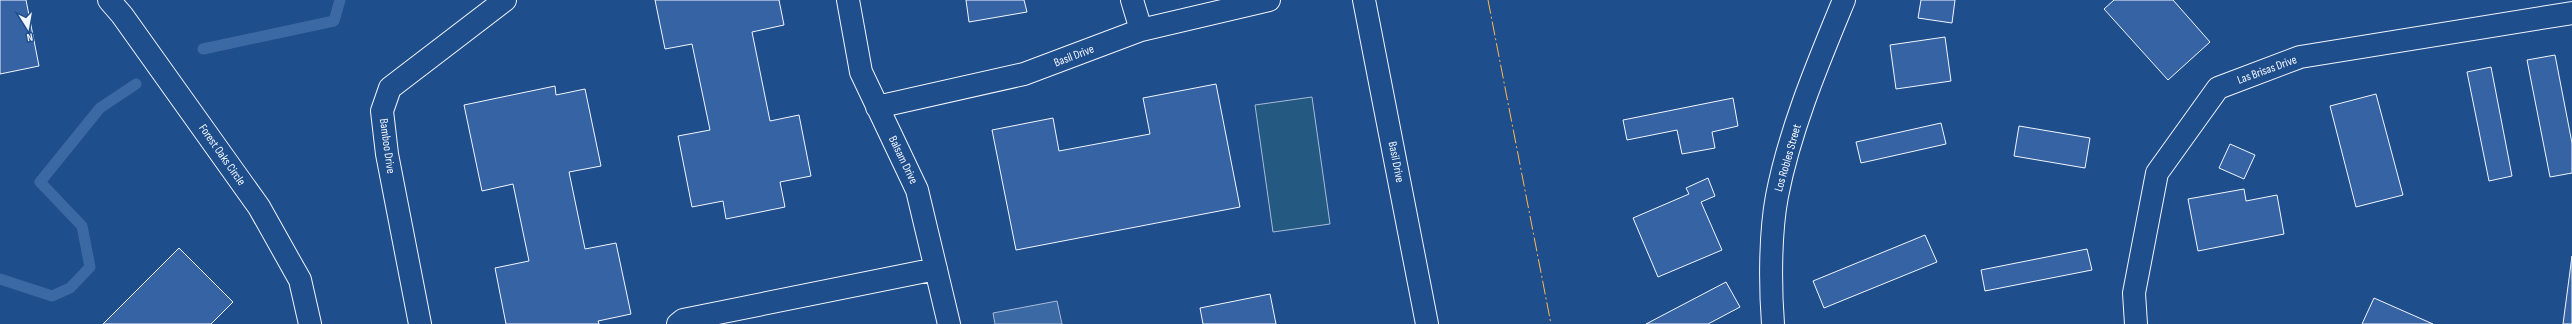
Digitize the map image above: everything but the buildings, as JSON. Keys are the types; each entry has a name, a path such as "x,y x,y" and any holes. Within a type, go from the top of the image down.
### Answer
{"street":[{"name":"Forest Oaks Circle","path":"109,0 122,15 259,207 300,280 310,324"},
{"name":"Bamboo Drive","path":"420,324 387,154 382,111 390,88 505,0"},
{"name":"Balsam Drive","path":"848,0 861,72 876,107 918,190 949,324"},
{"path":"1132,0 1141,30"},
{"name":"Basil Drive","path":"876,107 1024,74 1141,30 1269,0"},
{"name":"Basil Drive","path":"1364,0 1427,324"},
{"name":"Los Robles Street","path":"1773,324 1770,287 1777,197 1808,87 1844,0"},
{"name":"Las Brisas Drive","path":"2136,324 2134,293 2157,173 2218,88 2300,57 2572,13"},
{"path":"678,324 683,320 936,269"}],"shaded area":[{"path":"1312,97 1330,224 1273,232 1255,105"},
{"path":"1057,301 1062,324 995,324 993,313"}],"waterway":[{"path":"203,49 334,21 340,0"},
{"path":"0,279 52,296 70,288 90,267 82,226 40,182 100,108 136,84"}],"power":[{"path":"1488,0 1551,324"}]}
